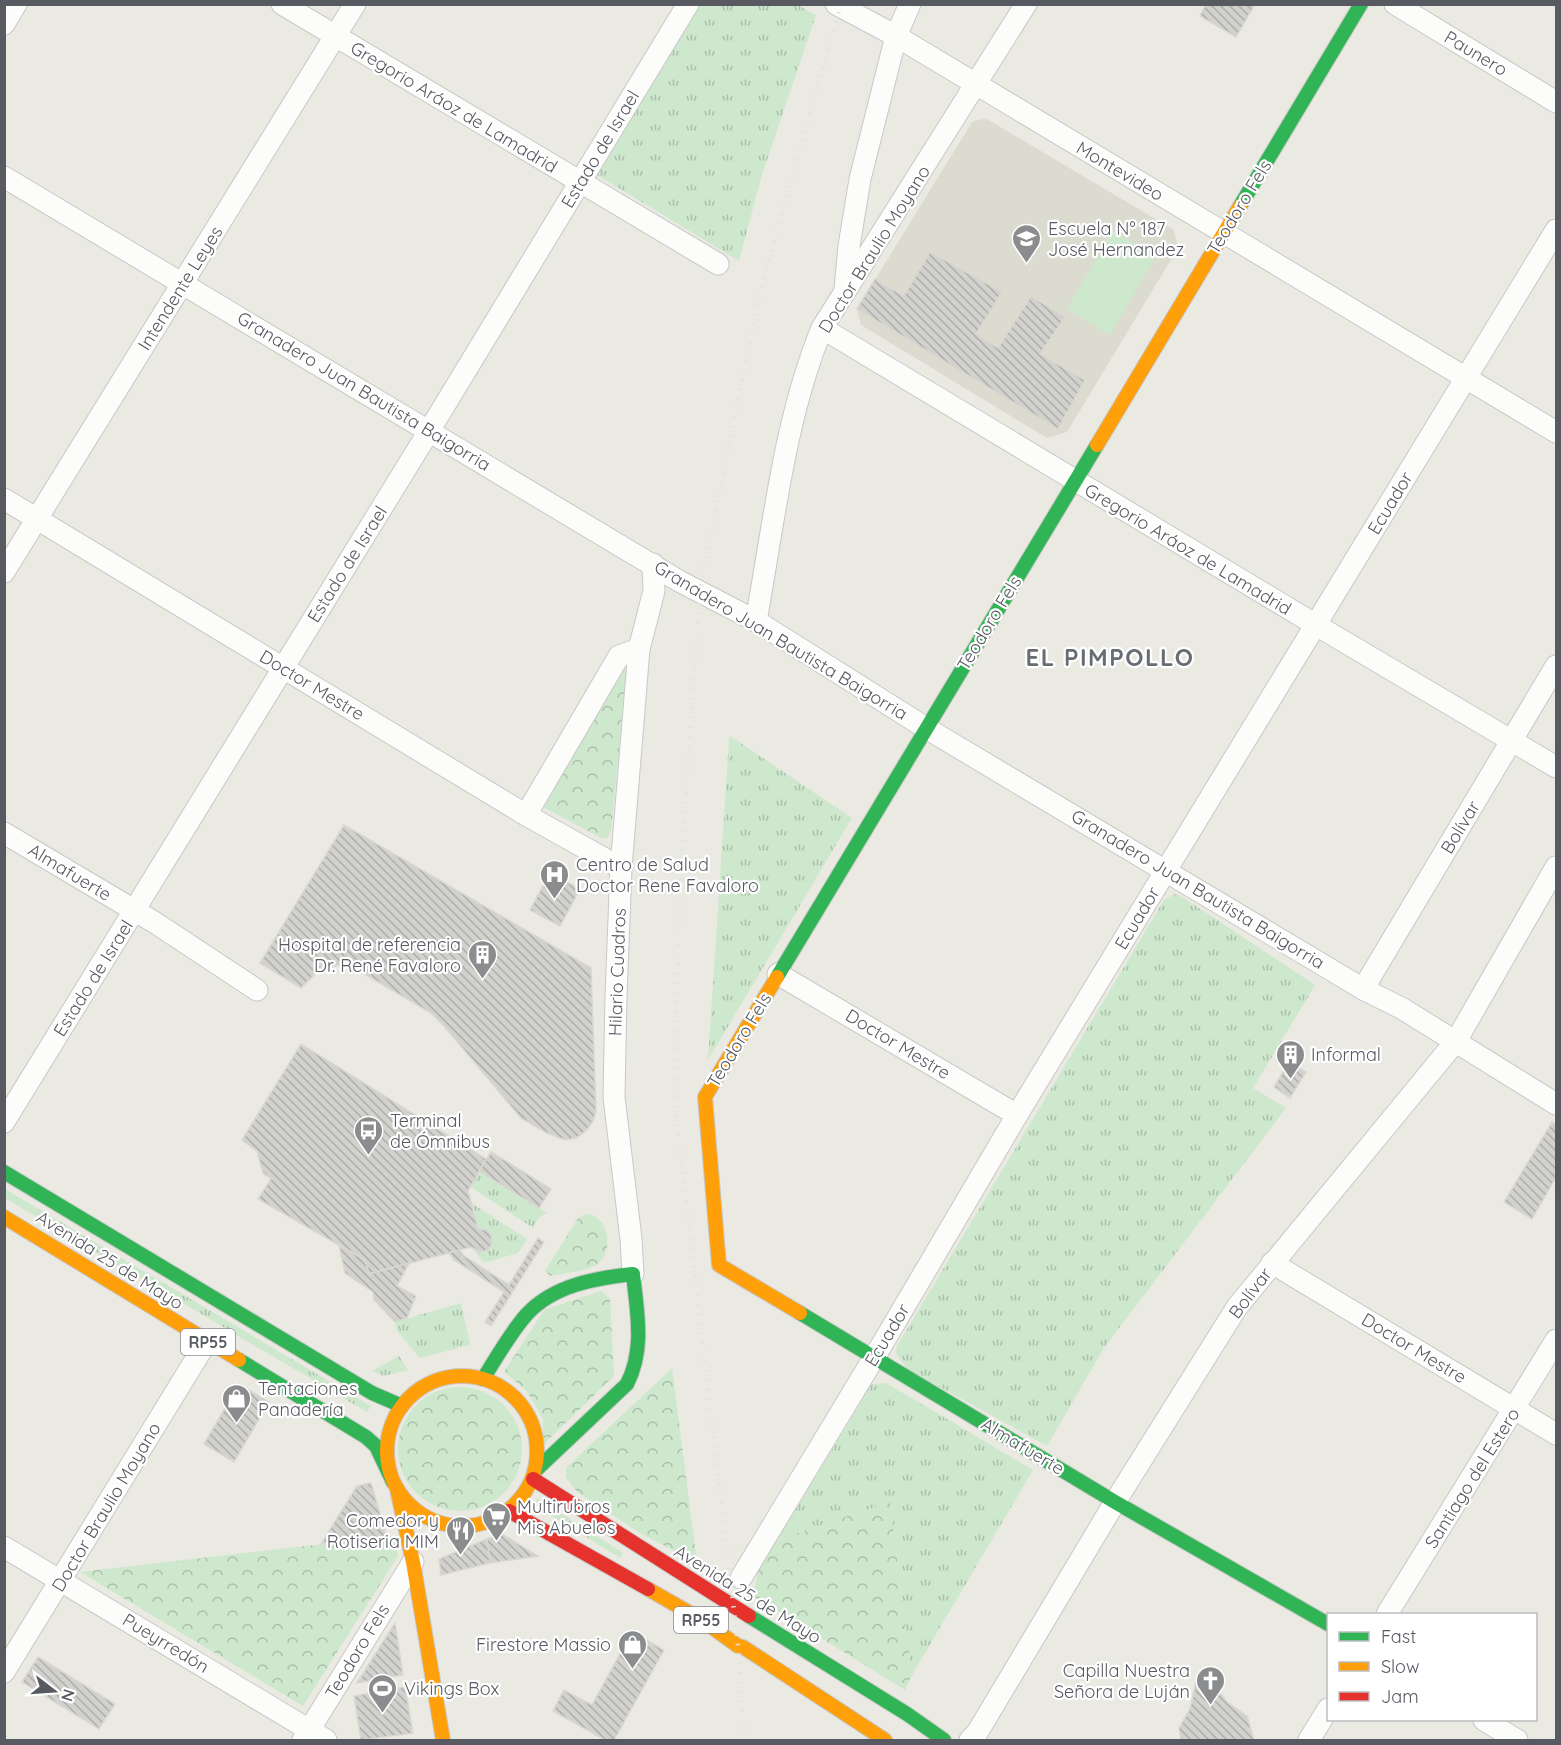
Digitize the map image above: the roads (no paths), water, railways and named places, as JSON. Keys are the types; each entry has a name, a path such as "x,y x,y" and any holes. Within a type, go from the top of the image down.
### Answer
{"main road":[{"name":"Teodoro Fels","path":"719,1265 705,1097 1361,4"},
{"name":"Avenida 25 de Mayo","path":"4,1172 372,1393 402,1406"},
{"name":"Avenida 25 de Mayo","path":"4,1217 366,1437 376,1446 395,1485 402,1497 427,1519 444,1525 478,1526 509,1511 523,1496 534,1475 537,1445 534,1427 526,1411 507,1391 483,1378 464,1376 444,1378 425,1385 412,1394 392,1424 387,1443 387,1462 395,1485"},
{"name":"Almafuerte","path":"719,1265 1115,1502 1327,1623"},
{"path":"483,1378 528,1313 542,1300 557,1291 615,1275 633,1274"},
{"name":"Hilario Cuadros","path":"534,1475 627,1384 633,1374 639,1347 633,1274"},
{"name":"Avenida 25 de Mayo","path":"534,1475 710,1592 907,1714 944,1740"},
{"path":"395,1485 412,1562 443,1740"},
{"name":"RP55","path":"509,1511 702,1620 738,1646 743,1647 885,1740"},
{"path":"412,1562 419,1543 427,1533 444,1525"}],"street":[{"path":"4,24 16,4"},
{"name":"Gregorio Aráoz de Lamadrid","path":"282,4 718,264"},
{"name":"Intendente Leyes","path":"4,572 355,4"},
{"name":"Estado de Israel","path":"4,1122 429,431 688,4"},
{"name":"Montevideo","path":"836,4 896,36 1465,379 1557,432"},
{"path":"845,293 849,246 860,179 896,36 910,4"},
{"name":"Doctor Braulio Moyano","path":"756,621 789,435 808,363 822,328 1026,4"},
{"name":"Paunero","path":"1395,4 1557,102"},
{"name":"Granadero Juan Bautista Baigorria","path":"4,177 679,581 756,621 926,728 1363,989 1403,1009 1557,1104"},
{"name":"Ecuador","path":"741,1578 1017,1115 1557,230"},
{"name":"Gregorio Aráoz de Lamadrid","path":"822,328 1074,481 1557,767"},
{"name":"Doctor Mestre","path":"4,499 526,815 621,868"},
{"name":"Hilario Cuadros","path":"633,1274 614,1097 621,868 639,649 654,591 653,564"},
{"path":"526,815 619,656 639,649"},
{"name":"Bolívar","path":"1363,989 1557,666"},
{"name":"Almafuerte","path":"4,833 134,911 257,990"},
{"name":"Bolívar","path":"970,1740 977,1732 1115,1502 1238,1307 1456,1041 1557,867"},
{"name":"Doctor Mestre","path":"778,974 1017,1115"},
{"name":"Doctor Mestre","path":"1272,1263 1557,1434"},
{"name":"Santiago del Estero","path":"1388,1613 1557,1340"},
{"name":"Doctor Braulio Moyano","path":"4,1672 207,1341"},
{"name":"Pueyrredón","path":"4,1547 313,1737"},
{"name":"Teodoro Fels","path":"313,1737 412,1562"},
{"path":"1309,1740 1327,1712"},
{"path":"1487,1721 1517,1740"}],"railway":[{"path":"745,1740 738,1646 675,1105 683,835 700,591 760,291 841,4"}],"place":[{"name":"Escuela N° 187 José Hernandez","path":"1027,264"},
{"name":"Centro de Salud Doctor Rene Favaloro","path":"555,900"},
{"name":"Hospital de referencia Dr. René Favaloro","path":"482,980"},
{"name":"Informal","path":"1290,1080"},
{"name":"Terminal de Ómnibus","path":"369,1156"},
{"name":"Tentaciones Panadería","path":"237,1424"},
{"name":"Multirubros Mis Abuelos","path":"496,1542"},
{"name":"Comedor y Rotiseria MIM","path":"460,1556"},
{"name":"Firestore Massio","path":"632,1670"},
{"name":"Capilla Nuestra Señora de Luján","path":"1211,1706"},
{"name":"Vikings Box","path":"383,1714"}],"district":[{"name":"EL PIMPOLLO","path":"1110,657"}]}
